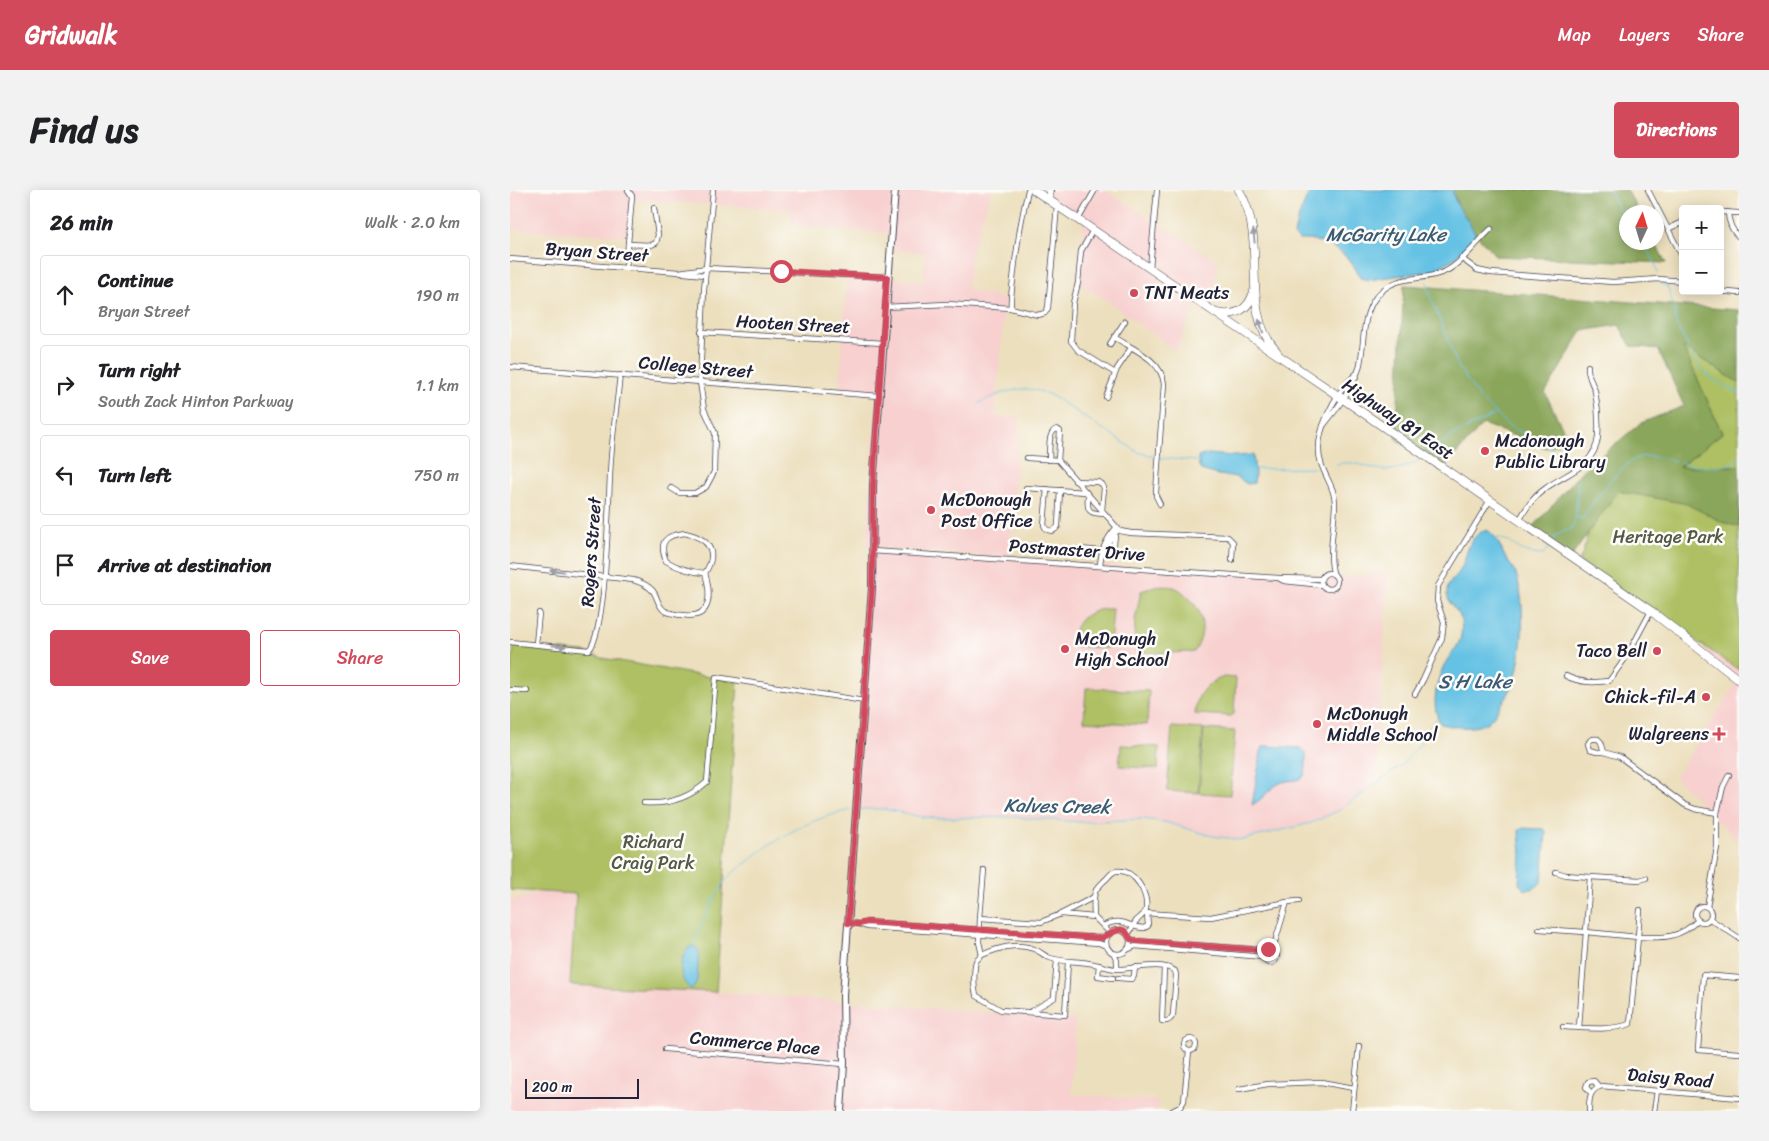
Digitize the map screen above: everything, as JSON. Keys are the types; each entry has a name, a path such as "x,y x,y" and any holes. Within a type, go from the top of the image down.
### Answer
{"main road":[{"path":"841,1111 848,923 872,588 873,485 887,277 895,190"},
{"name":"Highway 81 East","path":"1034,190 1651,611 1739,680"},
{"path":"1049,200 1050,190"},
{"path":"1239,190 1253,225 1257,313 1262,331 1284,360"},
{"path":"1211,312 1229,315 1240,312 1250,302 1255,285"}],"street":[{"path":"626,268 632,196 628,190"},
{"path":"671,488 679,493 695,493 706,487 714,472 715,433 704,409 700,382 705,275 713,190"},
{"path":"1011,308 1010,298 1013,284 1014,258 1028,190"},
{"path":"1078,220 1095,190"},
{"path":"1150,268 1156,190"},
{"path":"1648,190 1679,250"},
{"path":"885,307 947,304 1011,308 1038,314 1046,313 1058,205"},
{"path":"628,244 651,245 656,242 658,235 654,208"},
{"path":"1724,212 1739,213"},
{"path":"1728,212 1729,221 1734,232 1739,237"},
{"path":"1668,229 1679,224"},
{"path":"1279,578 1284,581 1322,585 1328,589 1333,588 1336,583 1332,568 1335,499 1320,460 1319,449 1323,426 1357,373 1367,314 1378,295 1390,285 1400,280 1444,272 1453,267 1490,229"},
{"path":"1093,230 1081,251 1078,286 1073,303 1071,341 1078,350 1115,373"},
{"path":"1462,258 1477,270 1492,273 1613,282 1659,279 1679,281"},
{"name":"Bryan Street","path":"510,259 705,275"},
{"name":"Bryan Street","path":"683,272 707,268 887,277"},
{"path":"1724,292 1739,293"},
{"path":"1110,344 1125,321"},
{"name":"Hooten Street","path":"702,332 883,343"},
{"path":"1114,337 1157,366 1164,379 1156,492 1160,504"},
{"path":"1106,397 1115,373 1130,348"},
{"path":"1519,521 1534,498 1554,482 1583,466 1594,452 1598,439 1598,407 1587,371 1588,366"},
{"name":"College Street","path":"510,368 879,396"},
{"name":"Rogers Street","path":"510,642 589,650 593,645 599,621 604,576 611,458 620,375"},
{"path":"1049,460 1051,434 1053,430 1057,429 1060,431 1058,460 1117,529 1132,533 1228,537 1233,542 1232,560"},
{"path":"1027,458 1058,460"},
{"path":"1076,481 1102,484 1104,488 1103,512"},
{"path":"1026,488 1087,494"},
{"path":"1047,489 1044,525 1050,531 1058,526 1060,490"},
{"path":"1087,494 1089,511 1093,513 1103,512"},
{"path":"1415,694 1442,638 1444,622 1437,601 1438,586 1490,500"},
{"path":"1080,549 1102,549 1114,536 1117,529"},
{"path":"1100,566 1102,549 1106,541 1117,529"},
{"path":"510,566 633,580 645,584 652,590 658,604 665,611 691,616 702,613 708,605 709,594 705,573 711,558 710,549 703,539 685,533 673,534 666,540 662,546 662,553 666,561 687,570 705,573"},
{"path":"1322,585 1321,579 1329,565 1330,545 1332,543"},
{"name":"Postmaster Drive","path":"872,551 1279,578"},
{"path":"1325,574 1331,573 1334,575"},
{"path":"1279,578 1321,579"},
{"path":"1566,676 1577,681 1596,683 1609,681 1627,656 1651,611"},
{"path":"536,644 539,613"},
{"path":"644,803 677,800 693,793 707,782 716,677 864,701"},
{"path":"510,690 528,692"},
{"path":"1604,752 1620,756 1686,806 1695,810 1717,812"},
{"path":"1707,906 1717,847 1717,812 1723,787 1729,775"},
{"path":"982,955 978,942 984,870"},
{"path":"1094,917 1096,890 1117,871 1132,875 1146,895 1146,921 1148,926 1144,928 1118,921 1103,926"},
{"path":"1556,872 1590,878 1640,880 1646,878"},
{"path":"1579,1028 1590,878"},
{"path":"980,918 1041,922 1094,897"},
{"path":"1129,948 1129,937 1133,926 1137,920 1146,914 1211,917 1299,901"},
{"path":"1272,949 1287,902"},
{"path":"1701,906 1707,906 1712,912 1710,919 1704,922 1698,920 1695,914 1696,909 1701,906"},
{"path":"1562,1027 1605,1029 1620,1028 1630,1024 1640,910"},
{"path":"1060,914 1094,917 1109,935 1106,946"},
{"path":"1710,919 1739,938"},
{"path":"1137,920 1146,921"},
{"path":"1539,928 1666,938 1690,928 1698,920"},
{"path":"848,923 867,927 1100,938 1120,930 1136,941 1272,949"},
{"path":"979,932 1099,944 1106,946 1114,954 1117,968"},
{"path":"1068,960 1065,1015 997,1009 974,993 977,960 982,955 1007,946 1032,948 1057,960 1068,960 1117,968 1164,967 1173,969 1176,975 1173,1015 1167,1022 1162,1021 1164,967"},
{"path":"1117,961 1129,948 1136,946 1263,957"},
{"path":"1263,957 1267,963 1276,961 1277,955 1272,949"},
{"path":"1263,957 1266,950"},
{"path":"1114,954 1122,954"},
{"path":"1030,1012 1054,998 1057,960"},
{"path":"1098,965 1098,976 1132,979 1135,967"},
{"path":"1739,978 1703,975 1698,1050 1739,1053"},
{"path":"1352,1111 1359,1046"},
{"name":"Commerce Place","path":"665,1049 844,1064"},
{"path":"1172,1111 1180,1107 1184,1101 1189,1051"},
{"path":"1588,1111 1591,1093 1599,1087 1593,1081 1588,1082 1586,1087 1591,1093"},
{"path":"1239,1089 1268,1084 1321,1082 1354,1088"},
{"name":"Daisy Road","path":"1599,1087 1739,1098"},
{"path":"1654,1111 1657,1091"}],"shaded area":[{"path":"510,190 992,190 971,252 967,290 1005,299 995,416 1019,417 1010,557 867,547 876,395 839,393 847,274 924,281 925,253 892,250 893,234 791,225 791,210 632,199 629,236 510,229"},
{"path":"1036,190 1105,190 1219,262 1207,314 1194,307 1176,351 1102,297 1075,282 1084,222"},
{"name":"McDonugh High School","path":"872,551 1321,579 1389,573 1376,758 1378,758 1376,784 1338,811 1311,823 1242,840 1212,836 1152,820 1081,822 1012,817 941,818 922,817 885,809 857,808"},
{"path":"1739,649 1739,678 1699,650"},
{"path":"1739,679 1739,842 1675,777"},
{"path":"543,892 576,894 570,985 716,992 1076,1019 1071,1094 1158,1101 1157,1111 510,1111 510,901"}],"green space":[{"path":"1452,190 1627,190 1635,205 1619,205 1619,250 1659,250 1666,263 1496,256 1464,221"},
{"path":"1404,285 1739,310 1739,383 1683,347 1722,433 1679,467 1739,466 1739,527 1722,522 1687,504 1618,491 1569,560 1529,532 1582,471 1641,423 1684,406 1658,349 1631,346 1619,325 1582,331 1545,393 1569,441 1546,448 1483,424 1441,471 1396,439"},
{"name":"Heritage Park","path":"1682,346 1739,383 1739,466 1680,468 1739,471 1739,670 1579,561 1583,553 1608,459 1678,468 1722,433"},
{"path":"1154,587 1174,587 1187,596 1197,608 1202,622 1202,630 1194,652 1137,652 1134,648 1135,620 1141,591"},
{"path":"1113,609 1110,646 1107,648 1071,646 1074,632 1080,620 1097,610"},
{"name":"Richard Craig Park","path":"514,646 585,652 602,658 738,682 716,992 570,985 576,894 510,890 510,679"},
{"path":"1224,677 1236,678 1234,714 1231,716 1195,714 1197,701 1203,691 1207,686"},
{"path":"1086,688 1149,691 1147,725 1084,721"},
{"path":"1172,727 1203,729 1198,793 1167,791"},
{"path":"1204,729 1235,731 1230,795 1199,793"},
{"path":"1121,745 1159,747 1158,769 1119,766"}],"water":[{"name":"McGarity Lake","path":"1310,190 1452,190 1456,203 1476,236 1455,258 1432,271 1368,280 1360,278 1356,269 1336,249 1319,242 1299,240 1294,235 1297,221"},
{"path":"1207,454 1253,455 1254,483 1247,484 1237,477 1218,475 1201,470 1198,457"},
{"name":"S H Lake","path":"1487,530 1493,535 1515,571 1519,586 1522,625 1516,676 1507,695 1488,722 1476,727 1458,727 1441,724 1435,702 1437,685 1442,669 1459,643 1462,630 1460,616 1449,600 1447,590 1461,569 1469,546 1475,536"},
{"path":"1263,747 1301,748 1306,754 1305,772 1301,778 1280,783 1252,805 1261,752"},
{"path":"1521,828 1544,829 1546,832 1542,881 1532,889 1524,889 1519,884 1521,854 1519,831"},
{"path":"694,946 699,951 697,980 695,986 691,989 683,980 681,969 683,957 689,947"}],"waterway":[{"path":"1610,190 1619,210"},
{"path":"1648,250 1658,273"},
{"path":"1427,281 1430,296 1459,368 1480,399 1508,425 1558,452 1569,466"},
{"path":"1661,283 1668,288 1677,326 1700,368 1715,381 1739,393"},
{"path":"979,403 1016,390 1025,389 1044,392 1138,452 1157,457"},
{"path":"1428,453 1455,434 1496,414"},
{"name":"Kalves Creek","path":"1576,517 1582,519 1616,475 1633,460 1640,457 1656,457 1706,467 1723,466 1739,459"},
{"path":"1160,458 1198,461"},
{"path":"1337,464 1352,463 1376,469 1394,470 1422,458"},
{"path":"1255,469 1314,468"},
{"name":"Kalves Creek","path":"1553,539 1558,534 1571,529 1576,517 1578,479"},
{"name":"Kalves Creek","path":"1496,538 1503,539 1522,550 1535,554 1543,555 1549,547"},
{"name":"Kalves Creek","path":"859,809 885,809 922,817 941,818 1012,817 1081,822 1144,819 1165,822 1212,836 1242,840 1311,823 1338,811 1402,765 1420,744 1424,734 1437,718"},
{"name":"Kalves Creek","path":"693,946 713,901 730,875 770,845 796,829 823,818 852,810"}],"place":[{"name":"TNT Meats","path":"1134,293"},
{"name":"Mcdonough Public Library","path":"1485,451"},
{"name":"McDonough Post Office","path":"931,510"},
{"name":"McDonugh High School","path":"1065,649"},
{"name":"Taco Bell","path":"1657,651"},
{"name":"Chick-fil-A","path":"1706,697"},
{"name":"McDonugh Middle School","path":"1317,724"},
{"name":"Walgreens","path":"1719,734"}],"route":[{"path":"781,271 887,277 873,485 872,588 848,923 859,924 867,922 1100,938 1107,936 1112,931 1120,930 1128,934 1130,939 1136,941 1268,949"}]}
